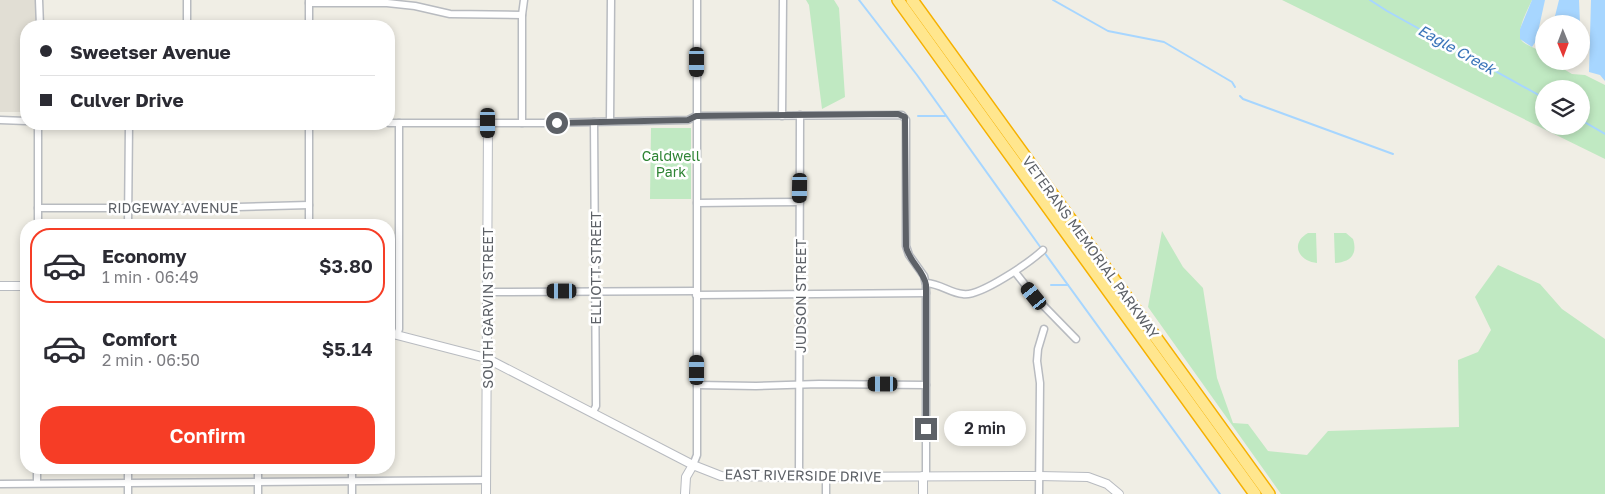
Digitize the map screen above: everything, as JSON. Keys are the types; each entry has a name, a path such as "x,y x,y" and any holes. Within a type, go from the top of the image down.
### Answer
{"highway":[{"name":"VETERANS MEMORIAL PARKWAY","path":"898,0 1256,494"},
{"name":"VETERANS MEMORIAL PARKWAY","path":"912,0 1269,494"}],"street":[{"path":"39,0 40,20"},
{"path":"187,0 187,20"},
{"path":"522,123 522,15 524,0"},
{"path":"610,121 612,0"},
{"path":"685,494 686,478 697,455 697,0"},
{"path":"782,116 783,0"},
{"path":"309,20 309,1 388,3 415,6 450,14 522,15"},
{"path":"395,123 688,120 696,116 898,114 905,117 906,246 909,256 924,276 926,283 925,476 923,494"},
{"name":"JUDSON STREET","path":"799,477 800,115"},
{"path":"0,120 20,121"},
{"name":"ELLIOTT STREET","path":"592,412 596,406 594,122"},
{"path":"397,335 399,329 399,123"},
{"name":"SOUTH GARVIN STREET","path":"486,494 488,123"},
{"path":"38,130 38,219"},
{"path":"128,219 129,130"},
{"path":"308,130 309,219"},
{"path":"697,204 800,202"},
{"name":"RIDGEWAY AVENUE","path":"38,208 308,205"},
{"path":"926,283 937,284 955,293 965,295 973,293 1015,272 1043,250"},
{"path":"1015,272 1034,296 1076,339"},
{"path":"0,286 20,286"},
{"path":"487,292 596,291 800,294 926,292"},
{"path":"1039,494 1040,383 1037,361 1038,349 1044,329"},
{"name":"EAST RIVERSIDE DRIVE","path":"397,335 486,358 693,465 721,476 1088,477 1107,484 1119,494"},
{"path":"697,385 926,385"},
{"path":"38,474 38,483"},
{"path":"128,474 128,494"},
{"path":"258,474 258,494"},
{"path":"352,474 352,494"},
{"path":"826,477 826,494"},
{"path":"0,484 486,480"}],"shaded area":[{"path":"0,0 36,0 36,20 20,20 20,112 0,112"}],"green space":[{"path":"806,0 834,0 839,8 845,97 822,109 809,5"},
{"path":"1282,0 1532,0 1520,33 1523,42 1535,48 1535,70 1565,70 1572,74 1585,75 1605,85 1605,159 1556,135 1590,135 1590,80 1535,80 1535,125"},
{"name":"Caldwell Park","path":"651,128 691,128 691,199 650,199"},
{"path":"1162,231 1183,267 1203,288 1217,378 1233,423 1248,424 1268,451 1307,455 1328,431 1459,427 1458,360 1478,352 1491,330 1475,297 1498,265 1540,284 1562,309 1605,339 1605,494 1281,494 1148,307"},
{"path":"1308,233 1316,233 1317,263 1305,259 1299,251 1299,242"},
{"path":"1334,233 1346,233 1353,239 1354,249 1352,257 1345,261 1335,263"}],"water":[{"path":"1532,0 1545,0 1542,15 1535,15 1535,42 1532,47 1520,39 1520,29"},
{"path":"1559,0 1579,0 1580,15 1555,15"},
{"path":"1591,0 1605,0 1605,81 1600,75 1589,72"}],"waterway":[{"path":"859,0 917,75 1041,248"},
{"path":"1053,0 1108,31 1164,42 1232,82 1235,87"},
{"name":"Eagle Creek","path":"1370,0 1535,93"},
{"path":"1240,96 1243,99 1393,154"},
{"path":"918,116 945,116"},
{"name":"Eagle Creek","path":"1590,125 1605,134"},
{"path":"1044,252 1220,494"},
{"path":"1051,285 1068,285"}],"route":[{"path":"557,123 688,120 696,116 898,114 905,117 906,246 909,256 926,280 926,429"}]}
